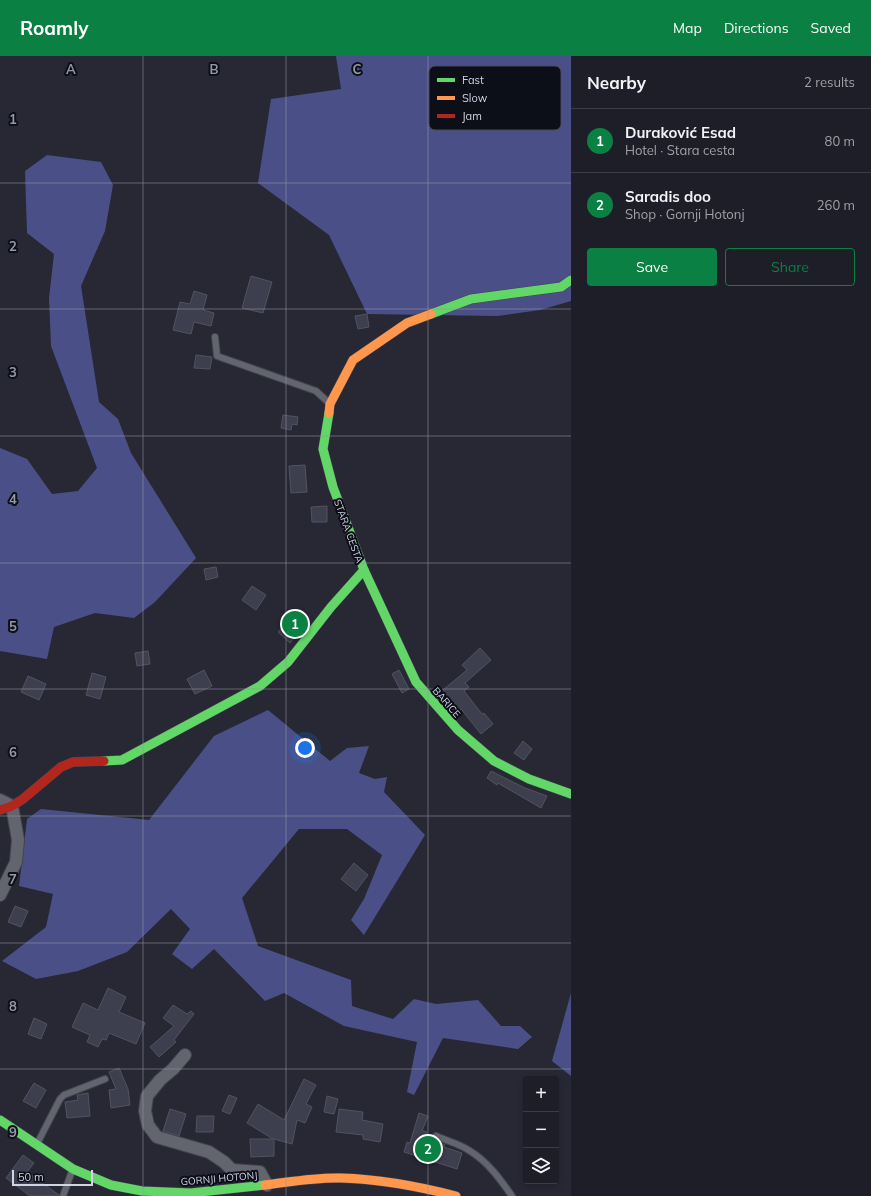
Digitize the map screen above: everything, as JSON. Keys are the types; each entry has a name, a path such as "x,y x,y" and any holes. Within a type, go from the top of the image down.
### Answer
{"street":[{"name":"STARA CESTA","path":"0,810 12,806 22,799 61,767 73,762 122,760 260,686 288,662 330,607 364,570 333,487 323,449 330,404 353,360 407,323 471,299 568,285"},
{"name":"BARICE","path":"364,570 416,682 458,730 494,761 529,779 571,794"},
{"path":"0,800 12,806 18,840 16,862 0,895"},
{"path":"185,1055 173,1069 160,1080 147,1096 145,1111 148,1125 157,1137 209,1152 224,1162 232,1170 260,1172 267,1185"},
{"name":"GORNJI HOTONJ","path":"0,1120 73,1169 111,1185 142,1192 190,1193 267,1185 309,1178 341,1178 377,1181 456,1196"}],"lane":[{"path":"215,337 217,356 316,391 330,404"},
{"path":"37,1144 60,1099 64,1095 105,1078"},
{"path":"436,1136 470,1150 499,1177 512,1196"},
{"path":"63,1196 73,1169"}],"shaded area":[{"path":"336,56 571,56 571,301 540,310 497,316 367,314 329,235 258,183 271,99 341,89"},
{"path":"47,155 101,162 113,185 105,231 81,286 99,402 118,419 131,453 196,558 155,602 134,618 95,613 54,627 47,659 0,651 0,448 27,459 52,494 78,491 97,468 51,346 49,298 54,254 27,233 25,171"},
{"path":"268,710 330,761 347,748 369,746 359,773 375,779 387,777 384,792 425,835 364,935 351,920 364,899 382,855 347,829 299,829 242,898 258,946 351,980 352,1006 393,1019 414,999 436,1004 478,1000 501,1026 520,1026 532,1037 518,1049 443,1038 414,1095 407,1092 417,1042 344,1026 284,993 265,1001 214,949 192,969 172,954 190,929 171,909 127,952 78,971 36,979 2,961 46,927 53,894 19,886 27,819 41,809 149,820 214,736"},
{"path":"571,993 571,1076 552,1061"}],"building":[{"path":"251,276 272,282 263,313 242,308"},
{"path":"194,291 207,295 203,310 214,313 211,326 194,322 191,334 173,330 180,302 190,304"},
{"path":"367,314 369,327 358,329 355,316"},
{"path":"196,355 212,357 210,369 194,368"},
{"path":"283,415 298,417 297,425 292,424 291,430 281,428"},
{"path":"305,465 307,492 291,493 289,466"},
{"path":"327,506 327,522 312,522 311,507"},
{"path":"216,567 218,577 206,580 204,569"},
{"path":"252,586 266,595 256,610 242,600"},
{"path":"294,615 305,624 290,643 278,632"},
{"path":"480,648 491,660 465,683 469,687 464,691 482,714 484,713 493,724 481,734 461,709 456,712 445,700 450,698 443,690 467,670 462,665"},
{"path":"148,651 150,664 137,666 135,653"},
{"path":"204,670 212,686 195,694 187,679"},
{"path":"399,670 409,689 402,693 392,674"},
{"path":"92,673 106,677 100,699 86,695"},
{"path":"28,676 46,684 39,700 21,692"},
{"path":"523,741 532,749 524,760 514,753"},
{"path":"491,771 525,788 547,796 541,808 498,783 497,785 487,778"},
{"path":"354,863 368,875 356,891 341,879"},
{"path":"15,906 28,911 21,927 8,922"},
{"path":"108,988 126,997 119,1012 145,1023 136,1044 109,1033 106,1040 102,1039 98,1047 87,1042 90,1035 72,1027 83,1003 98,1010"},
{"path":"173,1005 187,1014 191,1011 194,1014 174,1040 176,1042 159,1057 150,1047 174,1026 163,1018"},
{"path":"34,1018 47,1024 41,1039 28,1034"},
{"path":"119,1068 128,1089 130,1105 111,1108 109,1090 116,1089 109,1072"},
{"path":"304,1079 316,1085 306,1104 312,1107 305,1123 297,1120 292,1144 274,1139 274,1156 251,1157 250,1139 273,1139 247,1123 258,1104 284,1120"},
{"path":"34,1083 46,1090 36,1108 23,1101"},
{"path":"88,1093 90,1116 67,1118 65,1102 78,1100 77,1095"},
{"path":"229,1095 237,1098 230,1114 222,1111"},
{"path":"327,1096 338,1099 334,1114 324,1112"},
{"path":"170,1109 186,1114 179,1136 163,1131"},
{"path":"339,1109 363,1112 362,1120 383,1124 380,1142 363,1139 363,1135 336,1132"},
{"path":"419,1113 428,1116 422,1131 427,1132 425,1136 445,1145 444,1147 462,1153 457,1169 404,1152 407,1142 410,1143"},
{"path":"197,1116 214,1116 213,1132 196,1132"},
{"path":"23,1155 34,1163 27,1172 59,1196 30,1196 6,1178"}],"traffic: fast":[{"path":"431,314 471,299 561,287 571,280"},
{"path":"104,761 122,760 260,686 288,662 331,607 364,570 333,487 323,449 329,413"},
{"path":"364,570 416,682 458,730 494,761 529,779 571,794"},
{"path":"0,1120 73,1169 111,1185 142,1191 191,1193 265,1185"}],"traffic: slow":[{"path":"329,413 330,404 353,360 407,323 431,314"},
{"path":"265,1185 322,1178 341,1178 399,1184 456,1196"}],"traffic: jam":[{"path":"0,810 12,806 23,799 61,767 73,762 104,761"}],"place":[{"name":"Duraković Esad","path":"295,624"},
{"name":"Saradis doo","path":"428,1149"}]}
